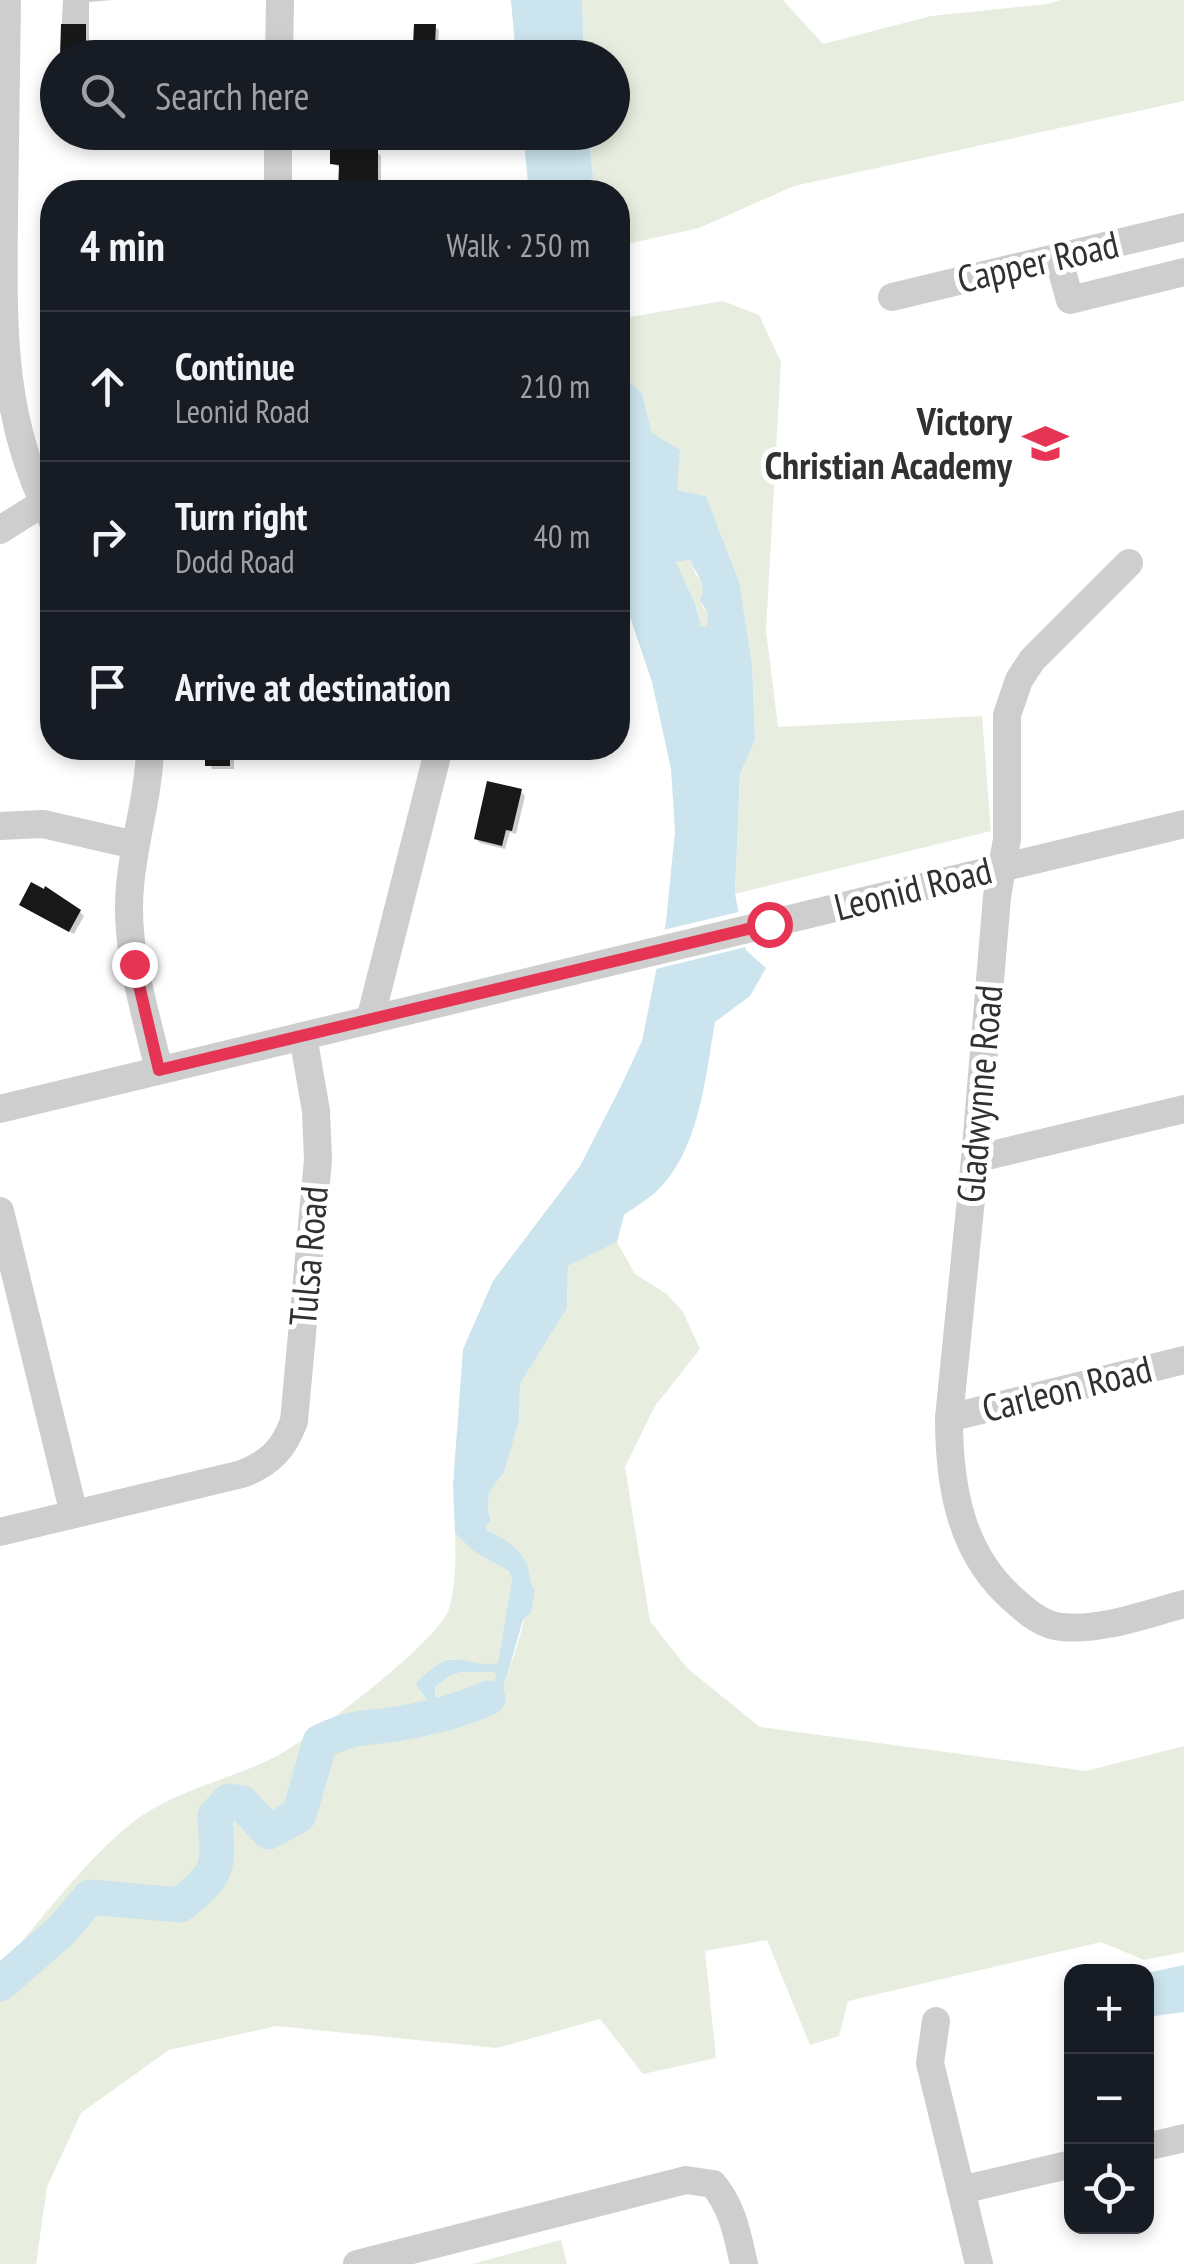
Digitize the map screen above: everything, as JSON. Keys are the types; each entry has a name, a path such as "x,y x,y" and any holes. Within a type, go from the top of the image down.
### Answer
{"street":[{"path":"7,0 2,295 8,407 25,466 40,496"},
{"path":"279,40 280,0"},
{"path":"278,150 278,180"},
{"name":"Capper Road","path":"892,297 1184,229"},
{"path":"1058,257 1070,300 1184,272"},
{"path":"0,530 40,515"},
{"name":"Gladwynne Road","path":"1129,563 1032,660 1018,680 1008,715 1007,839 996,897 949,1418 954,1496 961,1524 974,1551 1001,1589 1033,1616 1059,1628 1094,1626 1184,1604"},
{"path":"149,760 129,890 134,964 159,1070"},
{"path":"370,1020 436,760"},
{"path":"0,826 43,824 134,845"},
{"name":"Leonid Road","path":"0,1109 1184,824"},
{"name":"Tulsa Road","path":"74,1514 262,1466 277,1455 294,1421 318,1160 316,1111 303,1036"},
{"path":"975,1159 1184,1109"},
{"path":"0,1212 74,1514 0,1532"},
{"name":"Carleon Road","path":"949,1418 1184,1360"},
{"path":"936,2021 930,2063 978,2264"},
{"path":"1154,2146 1182,2146"},
{"path":"961,2190 1064,2166"},
{"path":"357,2264 686,2180 713,2184 732,2215 744,2264"}],"green space":[{"path":"582,0 783,0 823,44 931,16 1061,0 1184,0 1184,101 794,186 699,228 630,243 630,180 594,180 590,150 630,150 630,40 583,40"},
{"path":"723,301 759,315 781,362 766,631 778,727 982,716 991,831 735,894 740,774 755,740 752,663 739,581 706,496 677,490 652,433 642,393 630,382 630,317"},
{"path":"690,560 703,581 702,606 708,613 708,627 701,628 695,603 676,562"},
{"path":"617,1242 635,1274 667,1294 683,1312 700,1349 655,1406 625,1467 650,1621 687,1668 760,1727 1086,1771 1184,1746 1184,1952 1144,1960 1101,1942 848,2001 839,2036 810,2045 767,1940 705,1951 716,2058 643,2074 600,2019 497,2048 276,2026 169,2050 81,2113 47,2187 36,2264 0,2264 0,1968 81,1872 133,1822 167,1801 294,1746 372,1688 423,1643 449,1609 455,1533 473,1551 509,1571 512,1580 498,1663 487,1666 451,1659 421,1693 444,1716 503,1689 523,1622 527,1578 521,1559 508,1543 487,1530 491,1520 489,1492 504,1471 519,1421 520,1384 567,1308 568,1266"},
{"path":"462,1672 497,1675 487,1690 478,1686 477,1696 472,1700 445,1704 435,1696 435,1687"},
{"path":"561,2240 567,2264 472,2264"}],"water":[{"path":"511,0 582,0 583,40 515,40"},
{"path":"525,150 590,150 594,180 528,180"},
{"path":"630,382 642,393 652,433 680,450 677,490 706,496 739,581 752,663 755,740 740,774 735,894 746,950 766,968 750,996 715,1022 698,1112 671,1175 656,1192 624,1215 617,1242 568,1266 567,1308 520,1384 519,1421 504,1472 489,1492 491,1521 487,1530 511,1544 524,1559 535,1591 531,1612 523,1620 503,1689 494,1702 457,1724 423,1695 416,1683 445,1661 498,1663 512,1580 509,1571 473,1551 455,1533 453,1485 463,1349 493,1281 580,1166 642,1041 666,922 675,831 671,769 652,682 630,617","holes":["690,560 702,584 700,600 708,613 707,627 701,627 695,603 676,562","451,1675 497,1675 487,1690 471,1688 476,1696 445,1704 435,1696 435,1687"]},
{"path":"1184,1965 1184,2012 1154,2016 1154,1971"}],"pier":[{"path":"743,911 750,946 652,970 659,931"}],"building":[{"path":"61,24 86,24 86,40 61,40"},
{"path":"414,24 436,24 435,40 413,40"},
{"path":"330,150 378,150 378,180 338,180 339,165 330,164"},
{"path":"205,760 230,760 230,766 205,766"},
{"path":"487,781 522,789 512,831 506,830 502,846 474,839"},
{"path":"31,882 44,889 45,886 81,910 69,932 19,905"}],"waterway":[{"path":"0,1984 62,1930 90,1897 180,1905 210,1876 217,1847 215,1816 229,1801 242,1803 269,1832 299,1815 320,1742 350,1731 443,1714 488,1698"}],"place":[{"name":"Victory Christian Academy","path":"1045,444"}],"route":[{"path":"134,964 159,1070 769,924"}]}
